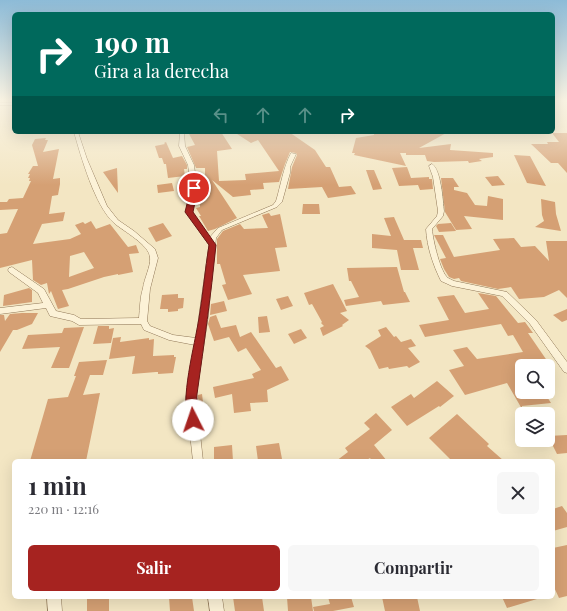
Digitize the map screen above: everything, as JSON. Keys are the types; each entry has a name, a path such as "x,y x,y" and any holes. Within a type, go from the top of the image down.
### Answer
{"street":[{"path":"77,134 84,159 104,207 116,221 132,232 151,249 154,258 146,289 143,321 147,328 172,338 198,342"},
{"path":"182,134 182,146 191,165 194,188 189,212 212,245"},
{"path":"198,459 191,397 198,342 204,317 213,238 220,229 275,206 278,202 287,173 287,168 293,154"},
{"path":"432,166 436,177 441,211 440,216 429,229 430,239 436,261 444,278 452,283 504,294 533,322 567,369"},
{"path":"12,270 41,291 53,314 74,318 79,322 143,321"},
{"path":"0,311 48,305"},
{"path":"54,599 55,611"},
{"path":"216,599 217,611"}],"building":[{"path":"567,133 567,173 558,163 551,163 531,144 548,144 547,142 559,142 553,134"},
{"path":"189,134 222,134 232,149 217,151 219,181 246,180 245,174 279,171 258,140 251,143 237,134 292,134 315,150 326,167 330,167 339,187 351,186 356,194 328,198 322,187 288,189 292,167 297,155 296,153 290,152 279,182 263,183 264,189 250,190 251,195 233,197 212,180 237,218 208,231 196,208 200,207 200,185 205,185 205,168 196,168 187,147 195,145"},
{"path":"444,134 419,148 451,144 450,150 493,153 493,157 479,159 482,161 469,163 468,161 434,162 427,161 425,155 406,155 406,153 400,153 406,166 354,155 355,153 352,153 356,138 374,135"},
{"path":"46,138 45,140 48,140 43,152 59,149 53,179 60,178 60,184 58,195 52,196 49,214 65,212 63,221 42,224 33,244 70,239 81,234 75,225 83,222 85,224 91,221 96,229 110,224 128,247 136,245 139,253 129,254 133,272 104,277 62,290 69,306 58,309 51,291 49,294 47,283 41,285 33,280 32,260 0,268 0,234 7,233 18,209 0,210 0,202 7,202 9,199 23,198 31,181 29,181 30,178 28,178 30,174 28,174 33,166 38,166 32,145 35,139","holes":["84,252 94,268 69,277 70,256"]},
{"path":"166,142 173,158 182,156 187,165 187,169 184,169 185,176 168,178 166,164 164,164 162,158 159,158 155,146 165,144 164,143"},
{"path":"514,155 530,156 546,186 527,183"},
{"path":"407,167 411,178 429,177 429,179 432,179 433,189 420,190 418,185 399,186 392,168"},
{"path":"117,168 118,193 103,172"},
{"path":"366,170 374,170 382,189 373,190"},
{"path":"498,176 505,185 492,186 485,177"},
{"path":"441,178 453,178 459,187 454,187 454,190 467,193 475,205 487,206 488,196 503,199 503,220 464,216 472,229 456,230 445,212"},
{"path":"172,183 174,191 158,193 157,185"},
{"path":"541,199 555,202 556,214 561,231 535,227 544,221"},
{"path":"303,204 319,204 320,214 302,214"},
{"path":"269,213 271,216 280,214 287,247 275,248 280,271 243,275 252,294 228,300 222,285 226,284 220,264 217,264 217,239 223,231 240,224 244,229 268,228 262,215"},
{"path":"394,217 404,240 421,240 423,248 413,248 419,270 401,270 397,250 372,248 372,234 391,236 384,218"},
{"path":"163,223 172,236 156,242 148,228"},
{"path":"451,223 456,231 439,232 436,226 438,224"},
{"path":"434,235 443,235 454,257 500,250 493,239 514,238 521,247 535,246 549,261 546,241 567,241 567,298 559,290 544,297 519,299 511,287 498,289 461,281 459,278 454,279 449,277 440,259 446,258"},
{"path":"397,267 404,292 410,302 383,305 381,301 346,306 344,300 359,297 351,281 349,281 347,268"},
{"path":"333,284 347,311 340,313 349,320 342,325 343,326 323,336 320,328 324,326 312,304 309,305 304,293"},
{"path":"29,288 32,290 32,302 3,306 4,295"},
{"path":"478,293 496,296 518,323 525,322 533,333 528,333 546,359 515,359 515,397 507,383 465,395 449,370 464,366 453,350 467,347 477,359 523,352 513,335 508,336 501,324 425,337 419,325 449,320 437,297 454,295 465,313 489,309"},
{"path":"178,294 178,298 184,298 183,308 178,309 178,311 168,312 168,309 160,309 162,295"},
{"path":"288,296 293,306 281,310 276,299"},
{"path":"224,301 227,311 210,315 211,304"},
{"path":"567,309 567,320 562,322 553,315"},
{"path":"38,313 32,324 17,330 13,330 0,352 0,315 4,315 5,321 10,314"},
{"path":"216,315 221,328 236,325 240,337 251,332 276,368 281,366 289,380 267,390 268,402 250,403 251,411 234,413 232,394 215,398 213,387 254,378 252,374 261,370 246,348 238,352 229,337 214,341 208,324 210,317"},
{"path":"267,316 270,332 259,333 258,317"},
{"path":"98,326 109,326 109,329 114,328 111,343 93,344"},
{"path":"84,327 69,368 51,368 60,347 22,349 28,335 62,333 64,328"},
{"path":"386,327 394,337 396,336 401,342 411,339 416,346 408,348 420,362 409,368 407,366 379,369 370,350 365,346 381,336 378,330"},
{"path":"301,329 307,338 294,344 288,334"},
{"path":"121,337 120,342 149,338 149,340 154,339 153,356 174,355 174,357 176,357 173,373 158,374 158,372 156,372 132,374 135,356 109,359 113,338"},
{"path":"107,360 103,375 90,375 83,395 100,393 86,459 31,459 48,399 68,397 76,376 74,376 79,362"},
{"path":"437,381 454,396 440,407 439,406 407,426 391,407 411,394 414,398"},
{"path":"202,394 205,419 200,420 198,395"},
{"path":"516,399 548,399 551,403 522,406 521,407"},
{"path":"376,413 392,430 374,445 385,459 339,459 348,452 345,448 370,429 364,423"},
{"path":"457,414 489,444 487,446 502,459 450,459 429,438"},
{"path":"567,435 567,453 557,454 554,447 555,447 555,436"},
{"path":"279,443 282,459 258,459 256,446"},
{"path":"232,445 233,459 214,459 214,447"},
{"path":"562,506 567,513 567,527 555,530 555,508"},
{"path":"567,545 567,596 559,598 555,589 555,548"},
{"path":"87,599 109,599 109,611 87,611"},
{"path":"169,599 192,599 194,611 170,611"},
{"path":"233,599 262,599 264,611 235,611"},
{"path":"287,599 311,599 313,611 288,611"},
{"path":"329,599 352,599 354,607 333,611 314,611 313,607 330,604"},
{"path":"382,599 417,599 420,611 385,611"},
{"path":"503,599 537,599 507,608"}],"route":[{"path":"193,420 191,397 198,342 204,317 212,245 189,212 194,188"}]}
